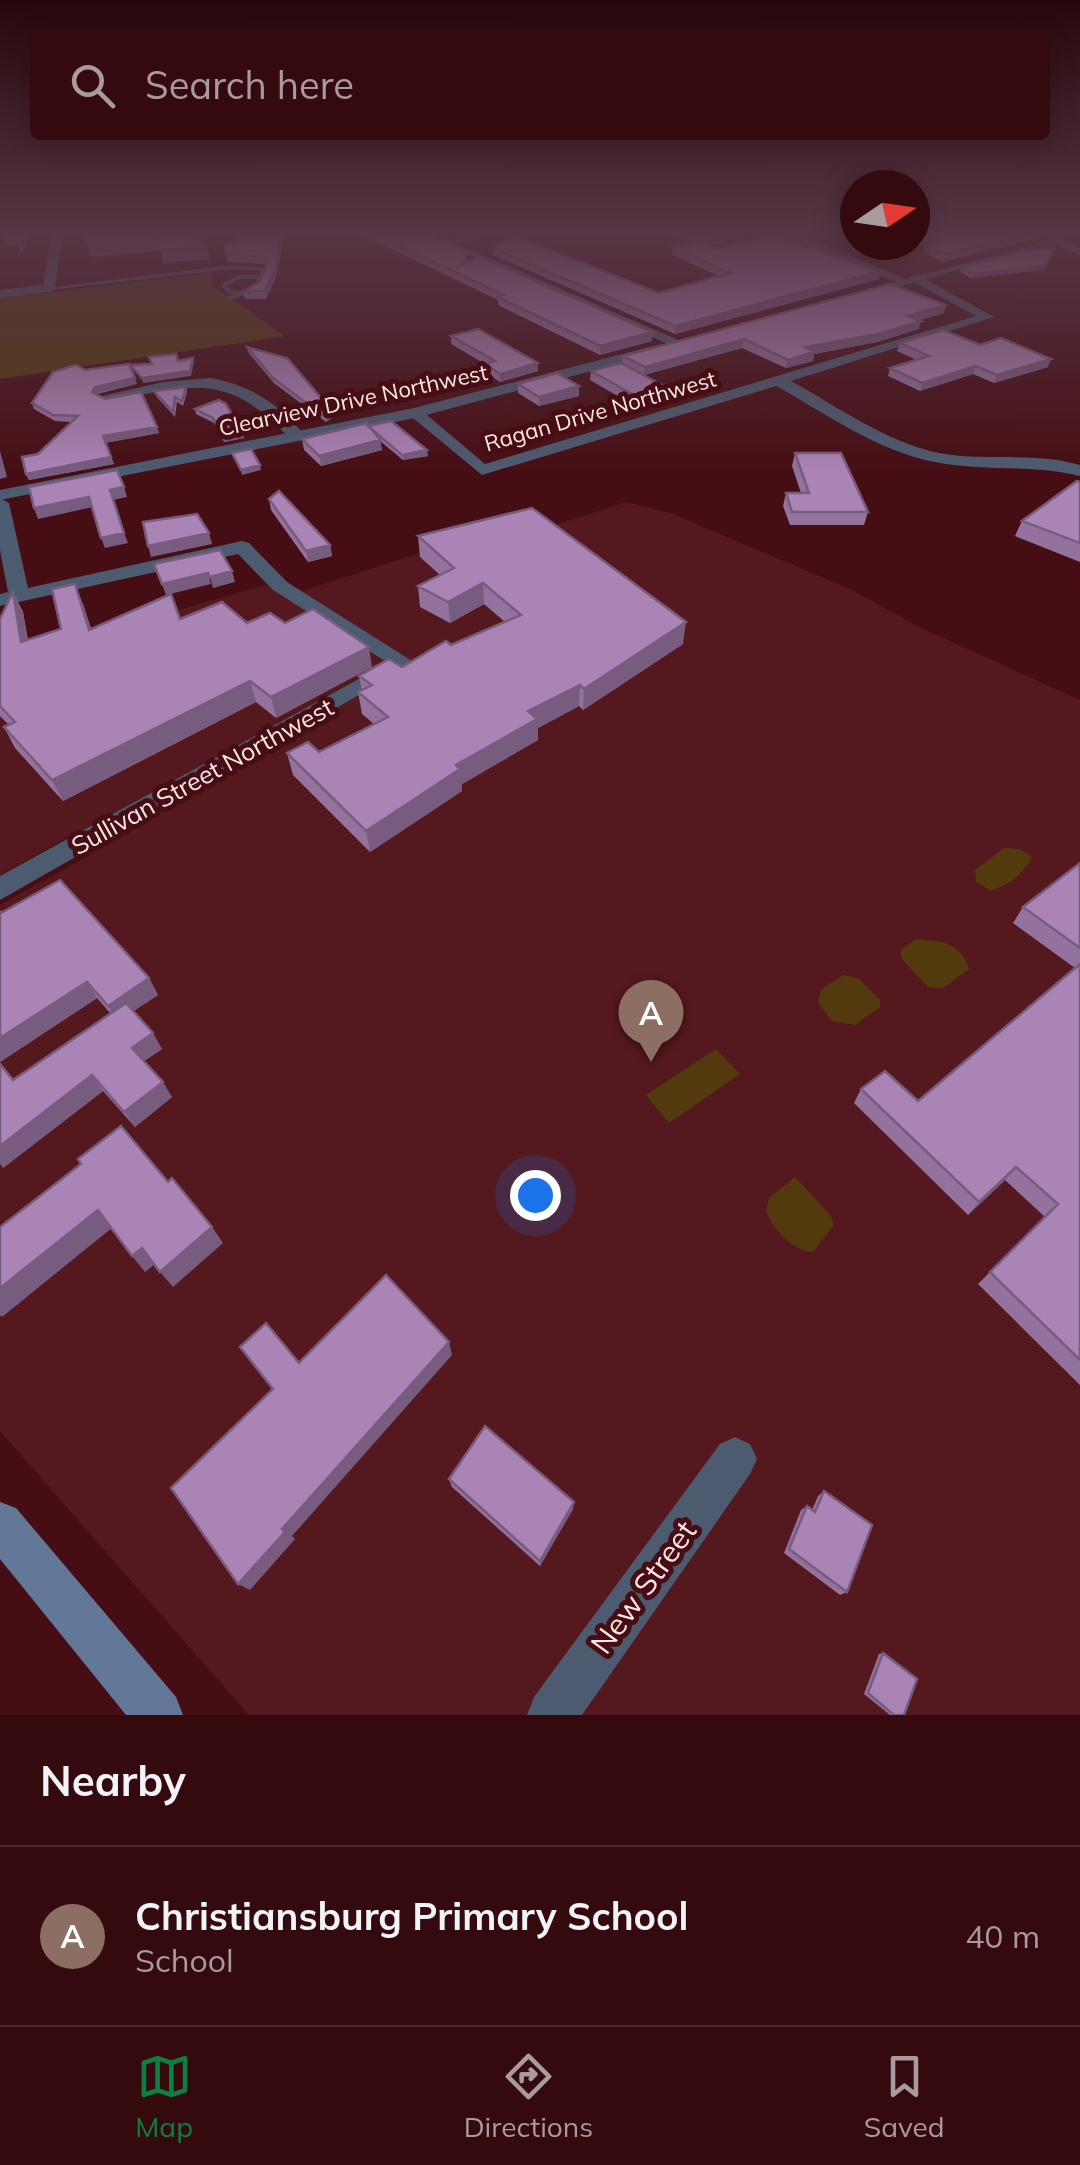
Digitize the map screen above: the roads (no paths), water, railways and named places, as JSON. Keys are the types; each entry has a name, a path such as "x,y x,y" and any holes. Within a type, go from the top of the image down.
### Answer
{"main road":[{"path":"5,1541 158,1715"}],"street":[{"path":"609,313 678,343"},
{"name":"Ragan Drive Northwest","path":"414,413 482,470 987,317 979,313"},
{"name":"Clearview Drive Northwest","path":"0,499 414,413 696,338"},
{"path":"106,396 196,382 228,382 284,419 298,437"},
{"path":"781,382 911,450 935,458 1013,458 1080,471"},
{"path":"0,499 9,598"},
{"name":"Sullivan Street Northwest","path":"0,890 404,662 280,586 242,547 9,598"},
{"name":"New Street","path":"552,1715 735,1459"}],"place":[{"name":"Christiansburg Primary School","path":"651,1062"}]}
